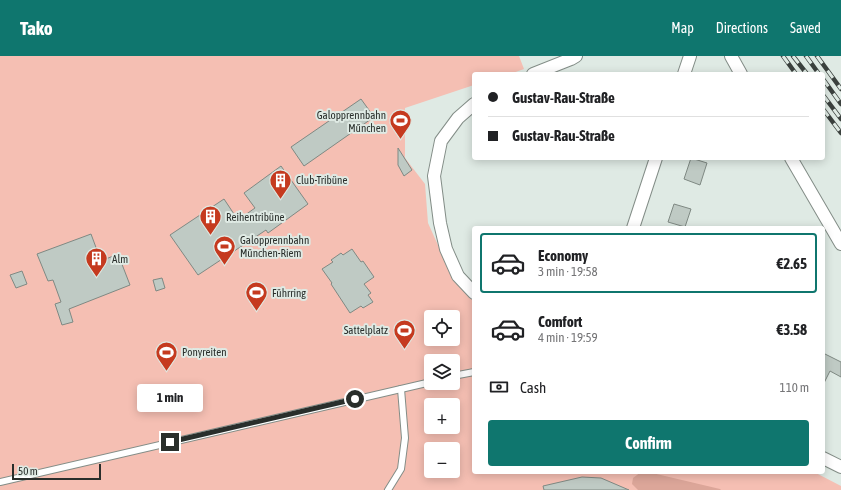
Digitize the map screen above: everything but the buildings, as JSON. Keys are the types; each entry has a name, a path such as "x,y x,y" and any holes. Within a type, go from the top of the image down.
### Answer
{"street":[{"path":"538,72 576,56"},
{"path":"685,72 690,56"},
{"path":"731,56 740,72"},
{"path":"472,106 458,118 441,141 434,176 440,222 446,249 458,276 472,291"},
{"path":"634,226 655,160"},
{"path":"791,160 841,244"},
{"path":"825,459 841,467"}],"lane":[{"path":"460,375 472,372"},
{"path":"0,482 424,384"},
{"path":"388,490 400,468 405,438 402,389"}],"shaded area":[{"name":"Galopprennbahn München-Riem","path":"0,56 519,56 524,69 516,72 472,72 472,86 405,108 405,158 425,184 428,223 442,254 454,277 472,299 472,474 818,474 841,486 841,490 0,490"},
{"path":"638,474 656,474 721,490 638,490 632,484 633,478"}],"railway":[{"path":"783,56 795,72"},
{"path":"793,56 805,72"},
{"path":"806,56 818,72"},
{"path":"817,56 841,89"},
{"path":"825,82 841,104"},
{"path":"825,98 841,119"},
{"path":"825,112 841,133"}],"place":[{"name":"Galopprennbahn Műnchen","path":"401,140"},
{"name":"Club-Tribüne","path":"280,200"},
{"name":"Reihentribüne","path":"211,236"},
{"name":"Galopprennbahn München-Riem","path":"224,266"},
{"name":"Alm","path":"97,278"},
{"name":"Führring","path":"257,312"},
{"name":"Sattelplatz","path":"404,350"},
{"name":"Ponyreiten","path":"167,372"}],"route":[{"path":"170,442 355,399"}]}
